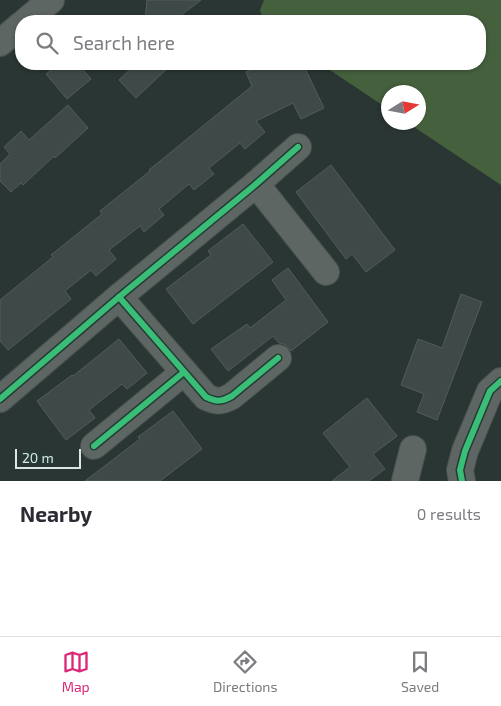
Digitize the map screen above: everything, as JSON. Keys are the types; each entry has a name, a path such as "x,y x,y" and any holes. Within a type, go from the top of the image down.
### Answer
{"street":[{"path":"33,15 51,0"},
{"path":"0,43 15,30"},
{"path":"0,399 298,147"},
{"path":"256,184 326,272"},
{"path":"119,297 206,397 214,401 224,400 232,396 278,358"},
{"path":"94,446 184,372"},
{"path":"462,481 460,470 465,451 490,391 501,381"},
{"path":"404,481 413,449"}],"green space":[{"path":"264,0 501,0 501,185 418,130 426,130 426,85 381,85 381,104 330,70 486,70 486,15 261,15 260,10"}],"building":[{"path":"147,0 201,0 181,15 146,15"},
{"path":"51,70 83,70 91,79 67,99 46,74"},
{"path":"130,70 166,70 136,98 119,80"},
{"path":"250,70 306,70 324,108 301,119 293,103 256,121 265,132 245,149 240,143 209,168 214,174 194,190 189,184 159,209 164,215 144,232 140,226 109,250 116,259 96,276 91,270 65,291 71,299 8,350 0,341 0,300 53,257 51,255 102,214 100,211 252,86 246,72"},
{"path":"68,105 88,128 23,185 21,183 11,192 0,181 0,164 10,154 4,147 21,131 29,140"},
{"path":"331,165 395,250 366,272 352,254 346,259 296,192"},
{"path":"243,224 273,262 193,324 166,289 211,255 208,251"},
{"path":"288,268 328,322 291,351 284,344 279,343 273,336 228,371 211,349 247,324 250,328 286,300 272,280"},
{"path":"461,294 482,302 437,420 417,412 424,394 401,385 418,339 442,348"},
{"path":"119,339 147,373 127,389 122,384 89,410 95,418 66,440 37,401 73,376"},
{"path":"367,398 397,436 373,454 385,469 369,481 332,481 350,467 323,433"},
{"path":"173,411 202,449 160,481 85,481 140,439 138,437"}],"cycle path":[{"path":"0,399 298,147"},
{"path":"119,297 206,397 210,399 219,401 232,396 278,358"},
{"path":"94,446 184,372"},
{"path":"462,481 460,470 465,451 490,391 501,381"}]}
